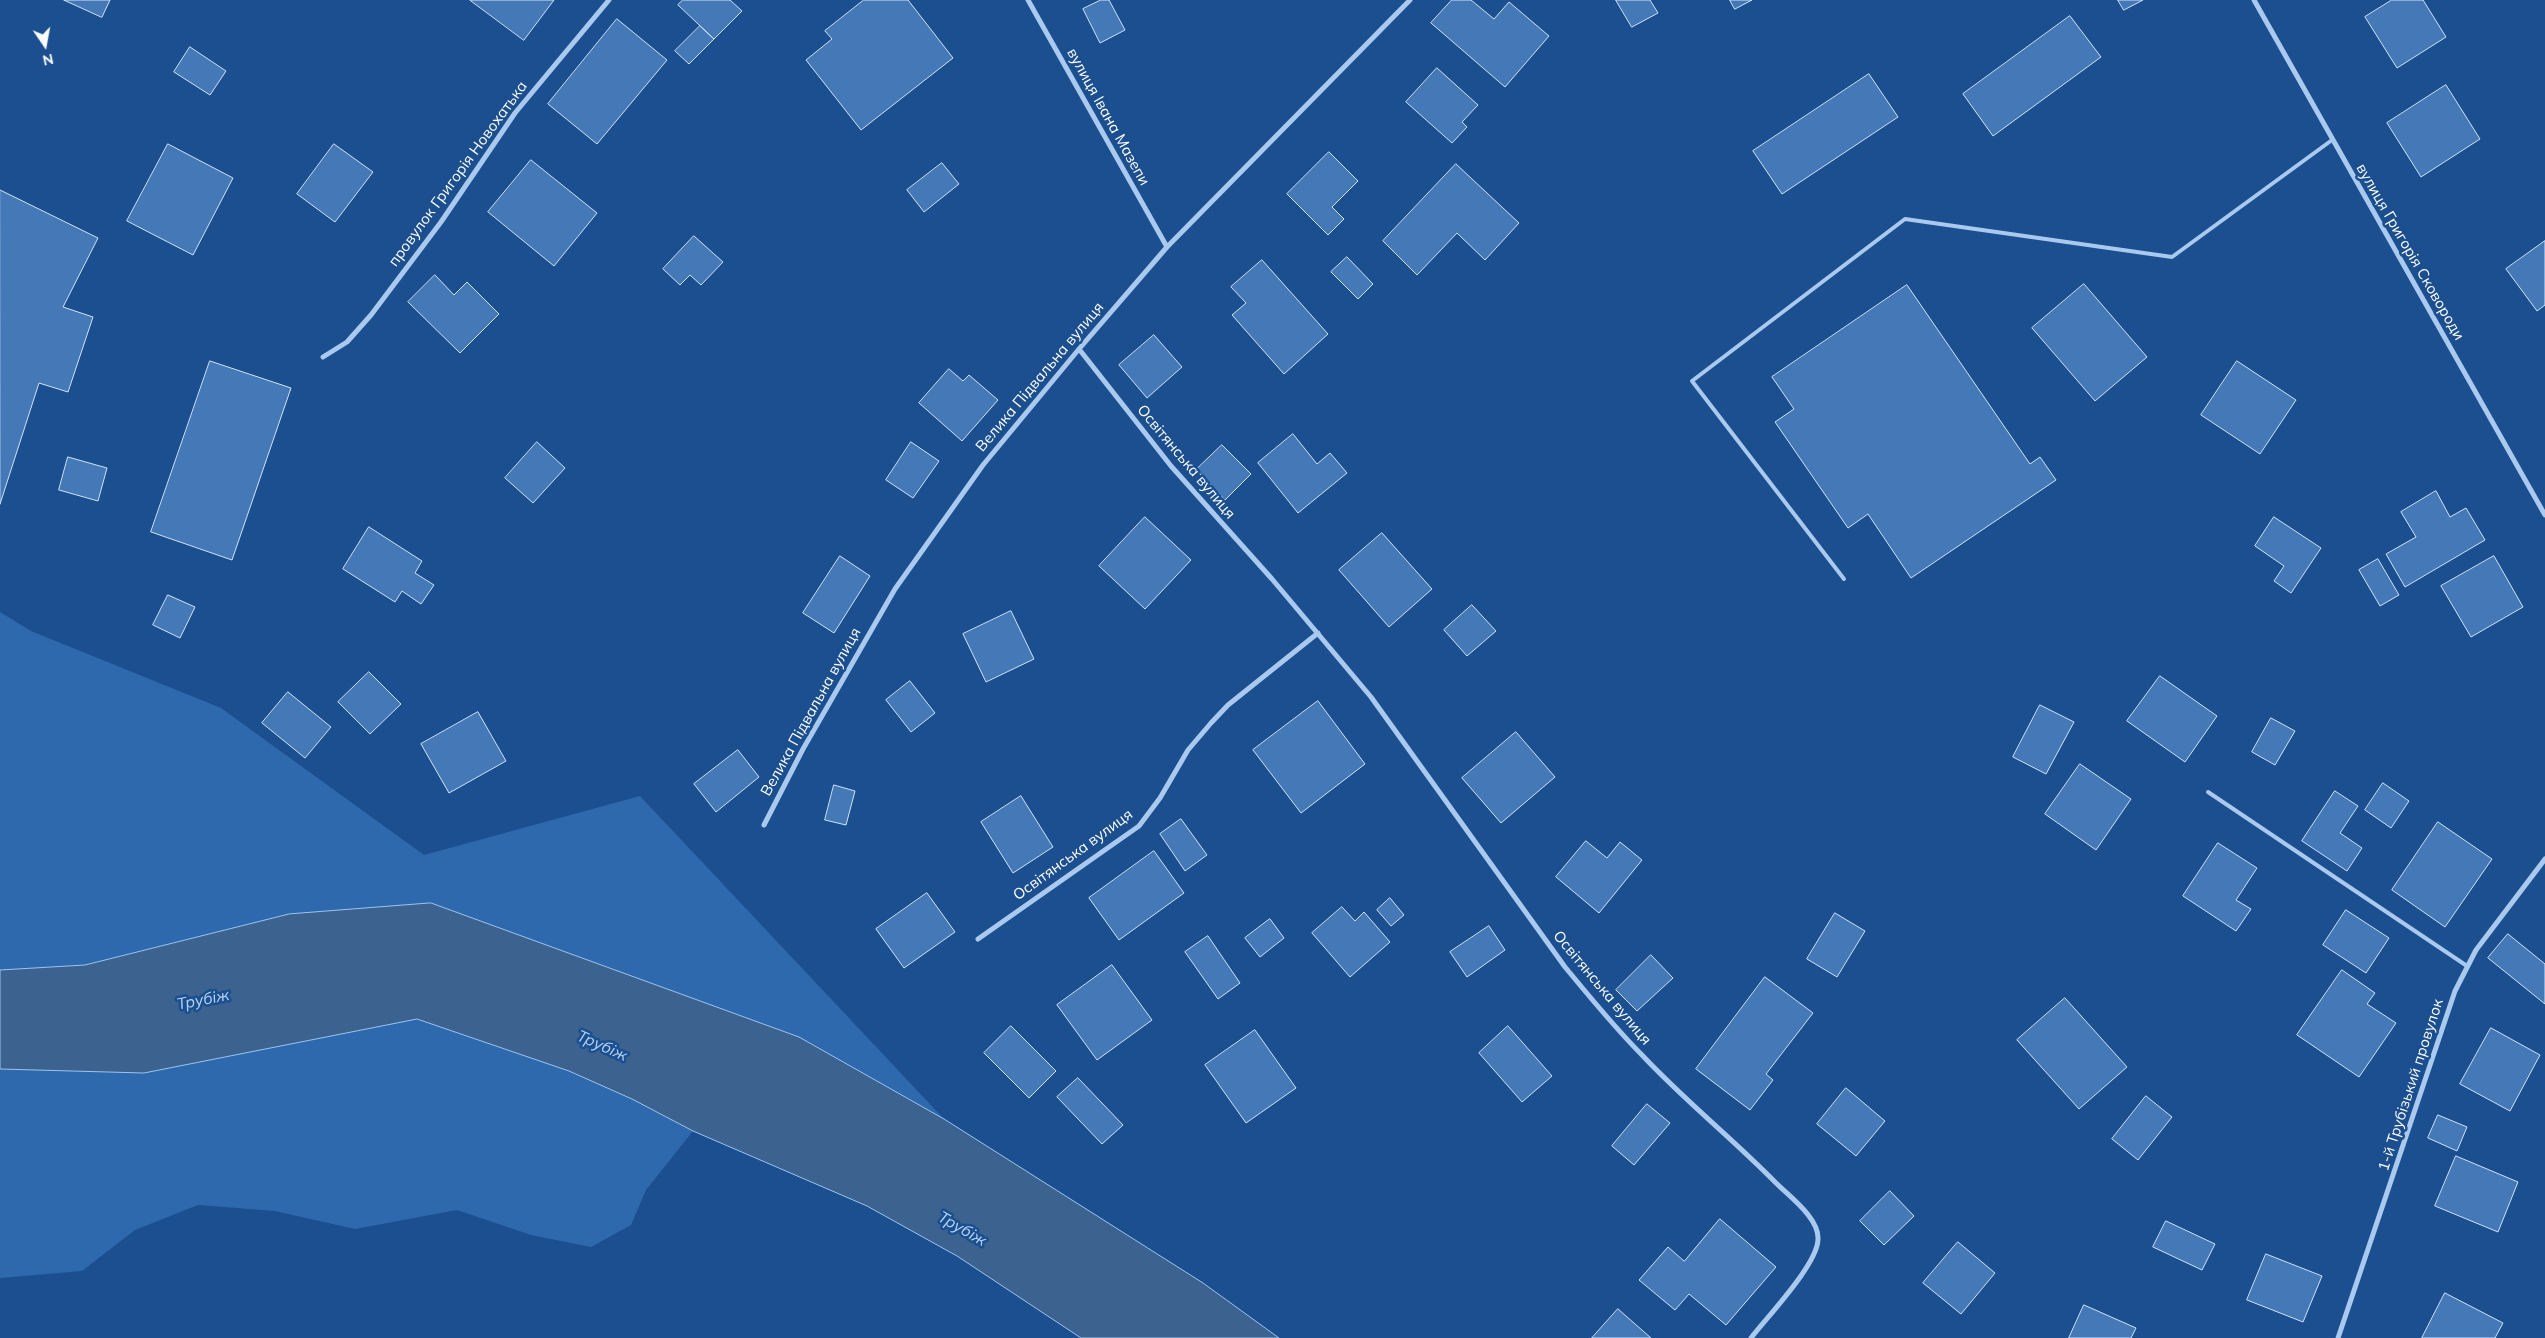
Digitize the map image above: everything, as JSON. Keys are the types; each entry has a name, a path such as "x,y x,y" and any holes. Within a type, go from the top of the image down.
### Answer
{"street":[{"name":"провулок Григорія Новохатька","path":"323,357 346,342 371,315 441,222 515,113 609,0"},
{"name":"вулиця Івана Мазепи","path":"1028,0 1167,247"},
{"name":"Велика Підвальна вулиця","path":"764,825 803,749 895,590 943,518 984,465 1079,349 1167,247 1410,0"},
{"name":"вулиця Григорія Сковороди","path":"2254,0 2545,515"},
{"name":"Освітянська вулиця","path":"1079,349 1171,466 1371,697 1559,959 1599,1008 1642,1056 1789,1195 1816,1228 1818,1239 1815,1253 1806,1269 1750,1338"},
{"name":"Освітянська вулиця","path":"978,939 1139,826 1160,798 1188,750 1211,723 1228,705 1318,634"},
{"name":"1-й Трубізький провулок","path":"2338,1338 2438,1038 2467,966 2507,907 2545,859"}],"lane":[{"path":"1844,579 1692,381 1905,219 2172,257 2332,140"},
{"path":"2208,792 2467,966"}],"shaded area":[{"path":"0,612 31,631 221,708 424,855 640,796 944,1119 693,1131 646,1190 631,1225 591,1247 531,1235 457,1210 355,1229 275,1211 198,1205 135,1230 82,1271 0,1278"}],"water":[{"name":"Трубіж","path":"431,903 799,1037 944,1119 1203,1283 1279,1338 1081,1338 957,1256 867,1206 693,1131 632,1099 569,1071 417,1019 144,1073 0,1069 0,970 85,965 289,914"}],"building":[{"path":"64,0 110,0 102,17"},
{"path":"470,0 554,0 524,40"},
{"path":"683,0 730,0 742,11 714,39 678,5"},
{"path":"864,0 908,0 953,58 861,130 806,60 832,39 825,31"},
{"path":"1101,0 1109,0 1125,30 1100,43 1083,9"},
{"path":"1452,0 1471,0 1494,19 1509,2 1549,36 1505,87 1431,23"},
{"path":"1616,0 1650,0 1658,13 1632,27"},
{"path":"1730,0 1752,0 1735,9"},
{"path":"2118,0 2143,0 2124,10"},
{"path":"2392,0 2423,0 2446,37 2397,68 2365,17"},
{"path":"2070,16 2101,57 1993,136 1963,94"},
{"path":"617,19 667,60 597,144 548,104"},
{"path":"700,26 714,39 689,64 675,51"},
{"path":"190,47 226,71 210,95 174,72"},
{"path":"1437,68 1478,105 1462,122 1467,127 1452,143 1406,102"},
{"path":"1869,74 1898,117 1782,194 1753,151"},
{"path":"2446,85 2480,139 2421,177 2387,123"},
{"path":"168,144 233,178 193,255 127,221"},
{"path":"334,144 373,172 335,222 297,194"},
{"path":"1329,152 1358,181 1332,207 1344,219 1328,235 1287,194"},
{"path":"531,160 597,213 554,266 488,212"},
{"path":"942,163 959,184 924,212 907,190"},
{"path":"1456,164 1519,223 1485,260 1457,233 1417,275 1383,241"},
{"path":"0,190 98,238 63,307 93,317 68,392 39,383 0,504"},
{"path":"694,236 723,262 701,285 690,275 680,285 663,269"},
{"path":"2545,241 2545,305 2537,311 2506,269"},
{"path":"1347,257 1373,284 1358,299 1331,272"},
{"path":"1262,260 1328,334 1284,374 1232,315 1246,303 1231,287"},
{"path":"435,275 454,295 467,282 499,314 460,353 408,302"},
{"path":"2084,284 2147,357 2095,401 2032,328"},
{"path":"1907,285 2030,464 2040,457 2056,480 1911,578 1868,514 1848,528 1775,422 1794,409 1772,377"},
{"path":"1154,335 1182,367 1147,398 1119,365"},
{"path":"210,361 291,388 232,560 151,532"},
{"path":"2237,361 2296,400 2260,454 2201,415"},
{"path":"949,369 963,381 969,375 998,400 962,441 919,403"},
{"path":"1293,434 1317,464 1330,453 1347,473 1298,513 1258,463"},
{"path":"537,442 565,468 533,503 505,478"},
{"path":"911,442 939,461 913,498 886,480"},
{"path":"1222,445 1251,474 1225,500 1196,470"},
{"path":"68,457 107,468 98,501 59,490"},
{"path":"2436,491 2450,517 2466,508 2485,540 2405,587 2386,554 2416,537 2401,512"},
{"path":"1145,517 1191,560 1145,609 1099,566"},
{"path":"2274,517 2321,548 2291,593 2274,581 2284,566 2255,546"},
{"path":"369,527 422,561 415,573 434,585 421,604 402,591 395,602 343,569"},
{"path":"1382,533 1432,589 1389,627 1339,570"},
{"path":"840,556 870,576 834,633 803,613"},
{"path":"2494,556 2523,607 2471,637 2441,586"},
{"path":"2378,559 2399,595 2380,606 2359,570"},
{"path":"168,595 195,607 180,638 153,625"},
{"path":"1472,605 1496,631 1467,656 1444,630"},
{"path":"1011,611 1034,659 986,682 963,634"},
{"path":"369,672 401,704 370,734 338,702"},
{"path":"2160,676 2217,716 2185,762 2127,721"},
{"path":"910,681 935,713 911,732 886,700"},
{"path":"288,692 331,727 305,758 262,723"},
{"path":"1318,701 1365,764 1301,813 1253,750"},
{"path":"2040,705 2074,722 2046,774 2013,757"},
{"path":"478,712 506,761 449,793 421,744"},
{"path":"2271,718 2295,731 2275,765 2252,752"},
{"path":"1516,732 1555,777 1501,823 1462,778"},
{"path":"738,750 759,777 716,812 694,784"},
{"path":"2080,764 2131,799 2096,850 2045,814"},
{"path":"2383,783 2409,801 2391,828 2365,810"},
{"path":"834,785 855,791 846,825 825,820"},
{"path":"2335,791 2358,806 2340,833 2362,848 2347,871 2302,841"},
{"path":"1021,796 1053,847 1013,873 981,822"},
{"path":"1181,819 1207,855 1185,871 1160,834"},
{"path":"2438,822 2492,859 2445,927 2392,890"},
{"path":"1586,841 1607,858 1620,842 1642,860 1599,913 1556,877"},
{"path":"2218,843 2257,868 2236,900 2251,909 2236,931 2183,896"},
{"path":"1154,851 1184,893 1119,940 1089,898"},
{"path":"927,893 955,932 904,968 876,929"},
{"path":"1390,898 1404,915 1391,926 1377,910"},
{"path":"1342,907 1355,921 1364,912 1390,942 1350,977 1312,933"},
{"path":"2346,910 2389,938 2366,973 2323,945"},
{"path":"1835,913 1865,931 1837,977 1807,959"},
{"path":"1270,919 1284,938 1260,957 1245,938"},
{"path":"1489,926 1505,950 1467,977 1450,952"},
{"path":"2508,934 2545,964 2545,1004 2488,958"},
{"path":"1208,936 1240,983 1218,999 1185,952"},
{"path":"1651,955 1673,978 1637,1011 1616,990"},
{"path":"1112,965 1152,1020 1097,1060 1057,1005"},
{"path":"2342,970 2375,993 2367,1004 2396,1023 2359,1077 2297,1035"},
{"path":"1765,977 1813,1013 1766,1074 1773,1080 1750,1110 1696,1069"},
{"path":"2065,998 2127,1067 2079,1109 2017,1040"},
{"path":"1011,1026 1056,1071 1029,1098 984,1053"},
{"path":"1508,1026 1552,1076 1522,1102 1479,1053"},
{"path":"2491,1028 2540,1055 2510,1111 2460,1084"},
{"path":"1255,1030 1296,1088 1246,1123 1205,1065"},
{"path":"1078,1078 1123,1125 1102,1144 1057,1097"},
{"path":"1846,1088 1885,1121 1856,1156 1817,1124"},
{"path":"2146,1096 2172,1117 2138,1160 2112,1139"},
{"path":"1647,1104 1670,1123 1634,1165 1612,1146"},
{"path":"2438,1115 2467,1127 2457,1151 2428,1138"},
{"path":"2456,1156 2518,1182 2498,1232 2435,1206"},
{"path":"1890,1191 1914,1216 1884,1245 1860,1221"},
{"path":"1720,1219 1776,1267 1726,1325 1689,1294 1675,1310 1639,1280 1668,1247 1684,1261"},
{"path":"2166,1221 2215,1244 2202,1270 2153,1247"},
{"path":"1958,1242 1995,1273 1961,1314 1923,1283"},
{"path":"2266,1254 2322,1276 2303,1322 2247,1300"},
{"path":"2445,1293 2503,1323 2495,1338 2422,1338"},
{"path":"2084,1305 2136,1328 2131,1338 2069,1338"},
{"path":"1618,1309 1651,1338 1592,1338"}]}
